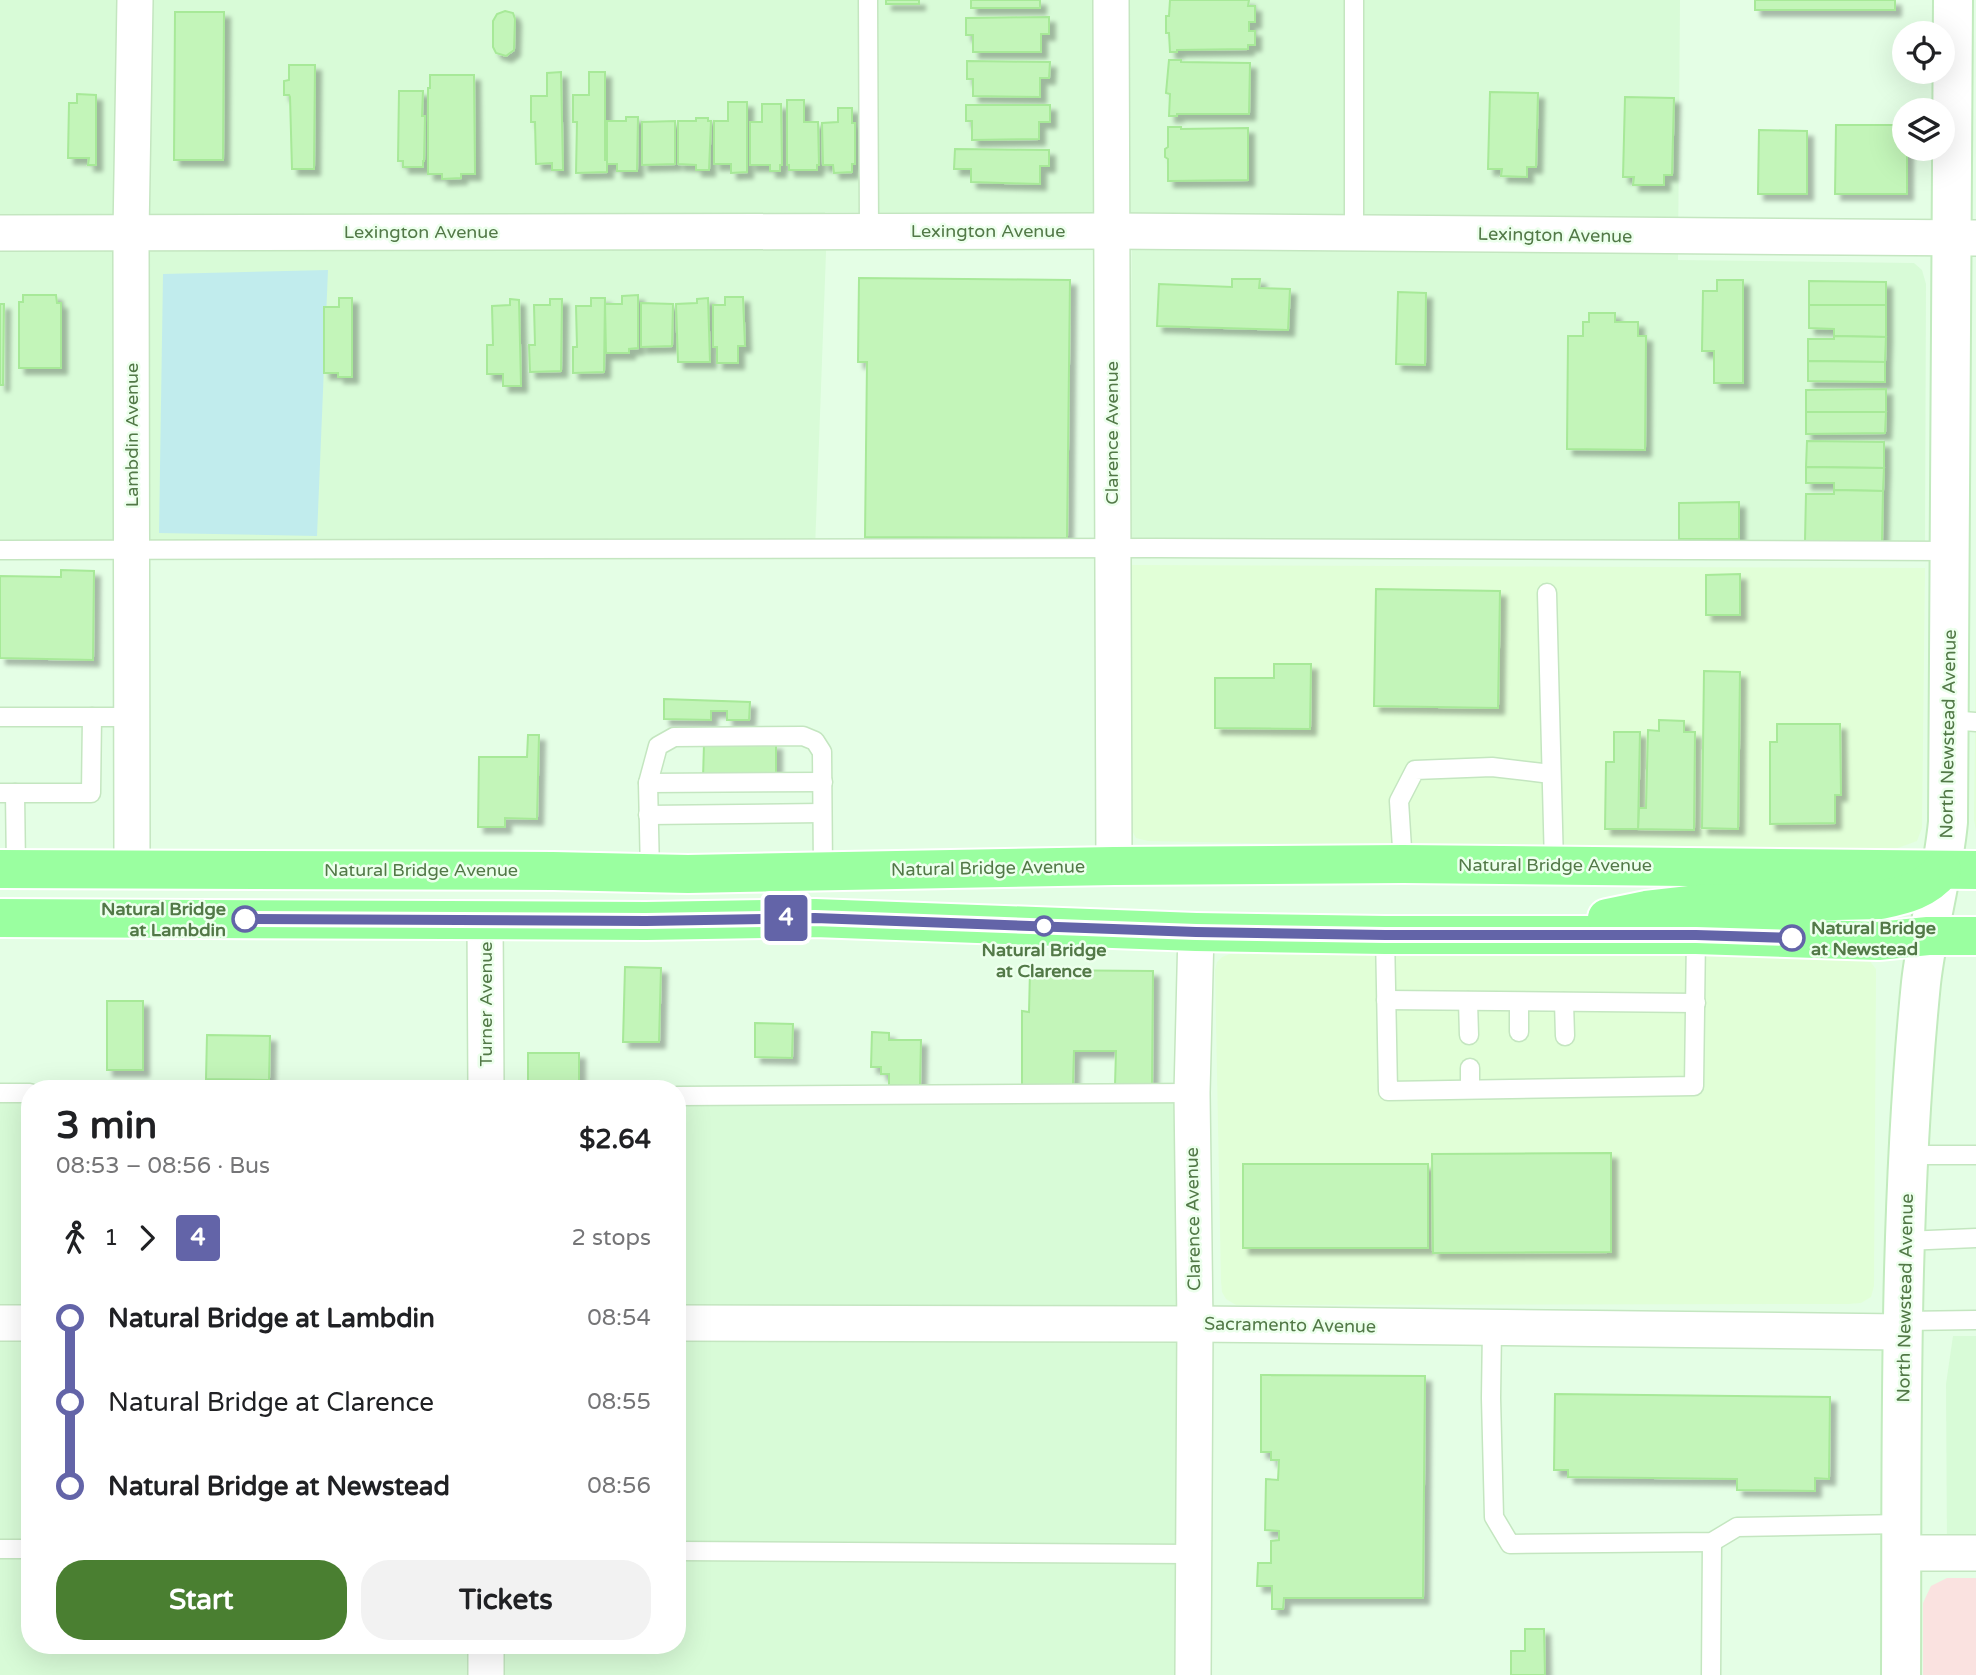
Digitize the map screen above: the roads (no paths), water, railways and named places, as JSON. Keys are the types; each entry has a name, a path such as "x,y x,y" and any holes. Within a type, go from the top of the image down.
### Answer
{"main road":[{"name":"Natural Bridge Avenue","path":"8,869 650,873 1403,864 1959,870"},
{"path":"1526,935 1674,906 1881,900 1904,896 1959,870"},
{"path":"1928,936 1949,917 1976,909"},
{"path":"0,918 646,921 815,918 1196,932 1385,935 1696,935 1878,941 1928,936 1976,936"}],"street":[{"name":"Lambdin Avenue","path":"132,869 131,233 135,0"},
{"name":"Clarence Avenue","path":"1111,0 1114,866"},
{"name":"North Newstead Avenue","path":"1901,1675 1905,1241 1921,983 1928,936 1959,870 1948,822 1963,721 1951,551 1964,238 1953,0"},
{"name":"Lexington Avenue","path":"0,233 1111,231 1964,238"},
{"name":"Turner Avenue","path":"485,920 486,1080"},
{"name":"Clarence Avenue","path":"1193,1675 1195,1324 1192,1093 1196,932"},
{"path":"0,1323 21,1323"},
{"name":"Sacramento Avenue","path":"686,1323 1195,1324 1492,1328 1903,1327"},
{"path":"1902,1538 1976,1553"},
{"path":"486,1654 486,1675"}],"lane":[{"path":"868,0 869,231"},
{"path":"1354,0 1354,233"},
{"path":"0,550 1112,548 1951,551"},
{"path":"1547,593 1554,865"},
{"path":"0,717 132,717"},
{"path":"8,869 7,793 91,793 92,717"},
{"path":"650,873 648,783 658,746 674,737 803,736 815,741 822,752 823,870"},
{"path":"1403,864 1399,801 1415,770 1492,767 1551,774"},
{"path":"648,783 823,782"},
{"path":"648,815 822,813"},
{"path":"1385,935 1388,1091 1519,1089 1565,1079 1694,1086 1696,935"},
{"path":"1386,1000 1696,1003"},
{"path":"1468,1001 1469,1035"},
{"path":"1519,1032 1520,1002"},
{"path":"1564,1002 1565,1036"},
{"path":"1469,1068 1470,1089"},
{"path":"1519,1070 1519,1089"},
{"path":"0,1093 21,1093"},
{"path":"686,1097 1192,1093"},
{"path":"1909,1155 1976,1155"},
{"path":"1905,1241 1976,1238"},
{"path":"1903,1327 1976,1320"},
{"path":"1492,1328 1494,1517 1510,1545 1712,1542 1737,1527 1902,1538"},
{"path":"1711,1675 1712,1542"},
{"path":"0,1549 21,1549"},
{"path":"686,1551 1193,1554"}],"place":[{"name":"Natural Bridge at Lambdin","path":"245,919"},
{"name":"Natural Bridge at Clarence","path":"1044,926"},
{"name":"Natural Bridge at Newstead","path":"1792,938"}]}
